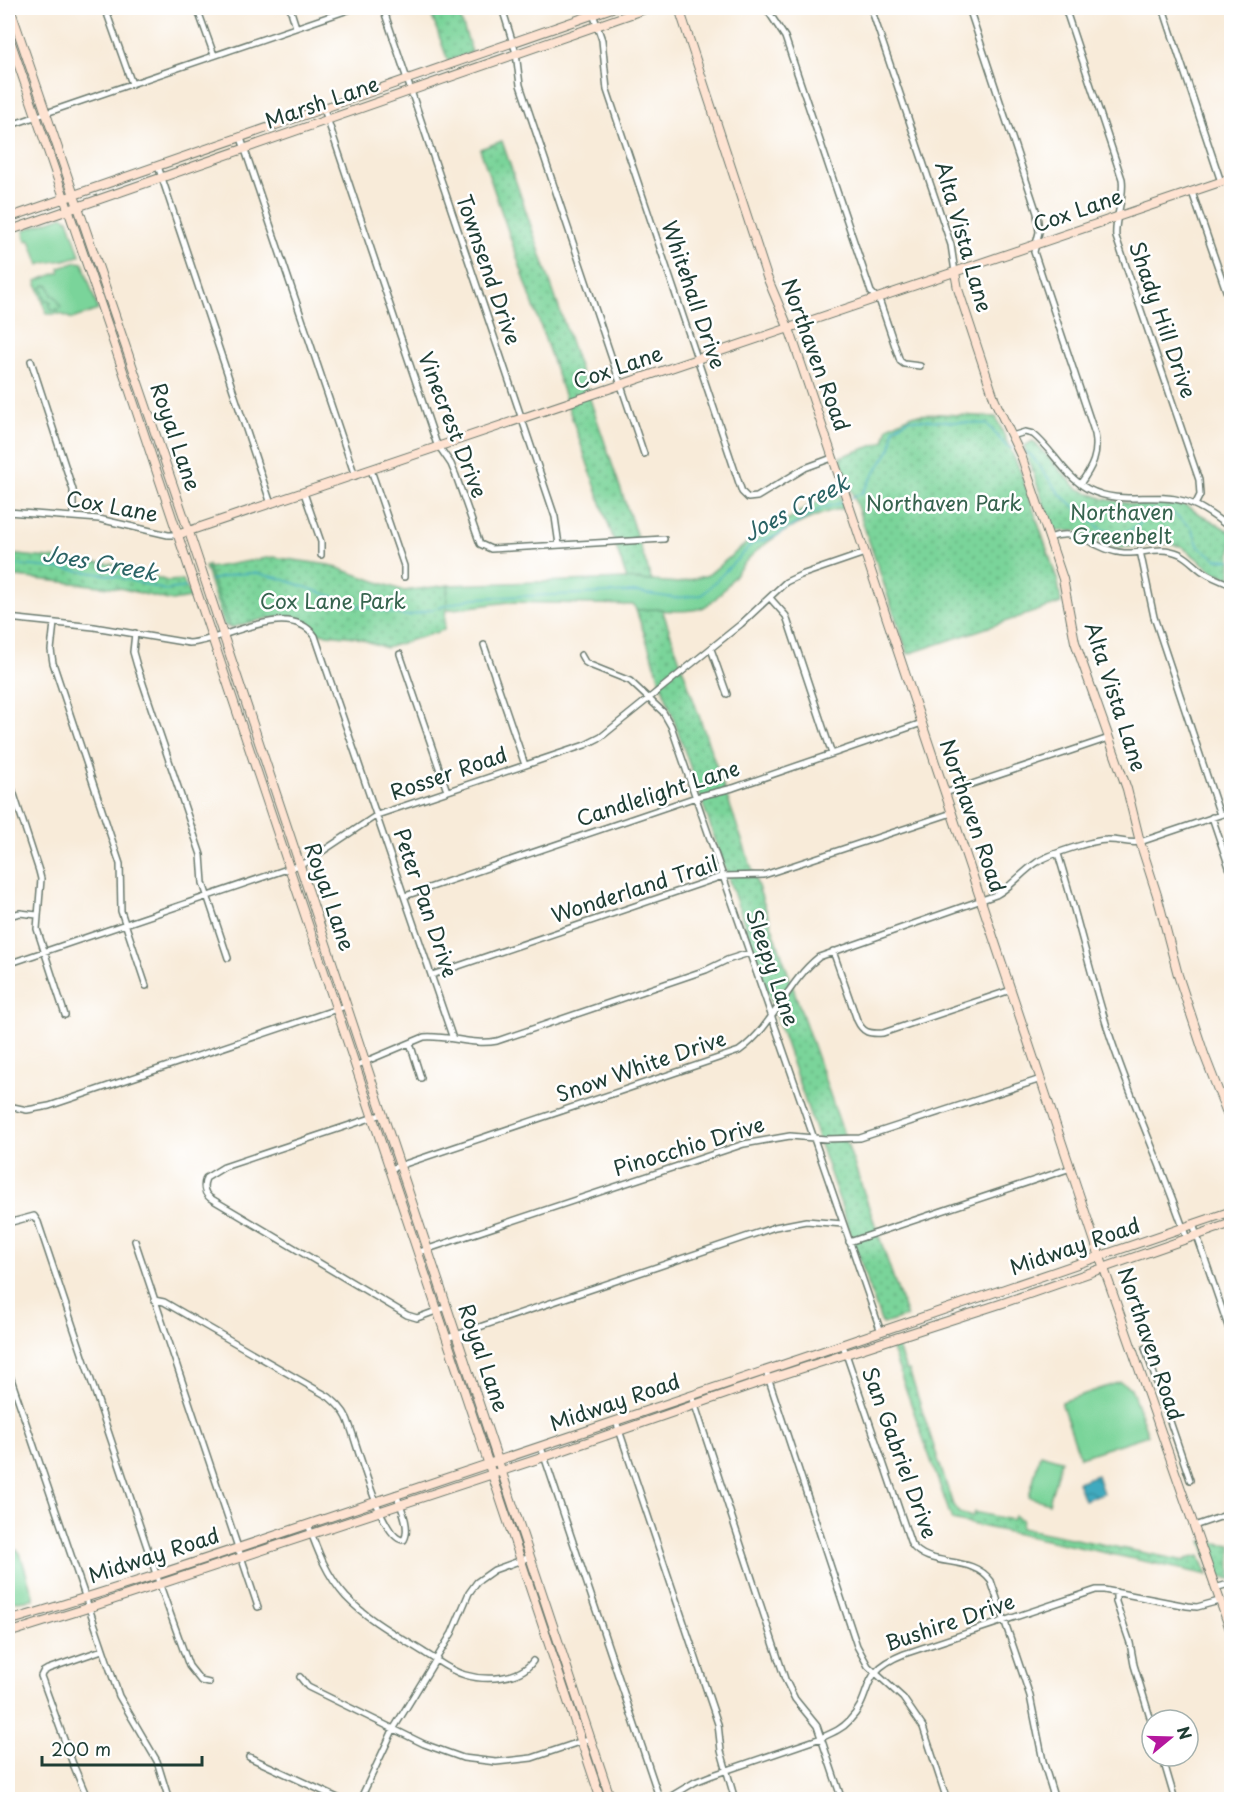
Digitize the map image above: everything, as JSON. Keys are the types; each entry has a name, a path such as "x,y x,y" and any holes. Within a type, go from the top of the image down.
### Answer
{"main road":[{"name":"Royal Lane","path":"10,8 189,532 611,1800"},
{"name":"Marsh Lane","path":"8,218 324,109 592,11 612,8"},
{"name":"Marsh Lane","path":"8,231 648,8"},
{"name":"Northaven Road","path":"679,8 768,277 789,328 853,517 1100,1257 1232,1635"},
{"name":"Royal Lane","path":"8,34 419,1252 601,1800"},
{"name":"Cox Lane","path":"177,535 1232,178"},
{"name":"Alta Vista Lane","path":"955,272 958,289 995,401 1022,459 1063,579 1075,642 1127,789 1183,992 1232,1126"},
{"path":"109,329 119,326"},
{"path":"150,457 161,454"},
{"name":"Midway Road","path":"8,1621 85,1598 499,1461 1232,1211"},
{"name":"Midway Road","path":"8,1633 544,1457 1232,1223"},
{"path":"465,1391 475,1387"}],"street":[{"path":"105,8 132,84"},
{"path":"197,8 214,55"},
{"path":"290,8 296,27"},
{"path":"8,126 354,8"},
{"name":"Townsend Drive","path":"383,8 555,517 559,544"},
{"path":"502,8 516,53 520,85 644,454"},
{"path":"766,8 785,38 871,292 880,302 900,361 904,364 920,366"},
{"name":"Alta Vista Lane","path":"871,8 951,245 955,272"},
{"path":"969,8 1037,213 1039,232 1034,252 1095,434 1096,455 1080,484"},
{"name":"Shady Hill Drive","path":"1065,8 1122,179 1123,198 1115,228 1116,237 1199,480 1200,495 1195,505"},
{"path":"1162,8 1221,182"},
{"name":"Whitehall Drive","path":"592,11 603,49 607,90 745,496 752,499 757,497 805,468 832,458"},
{"name":"Vinecrest Drive","path":"324,109 439,448 451,464 480,544 491,549 664,539"},
{"path":"241,138 355,476"},
{"path":"158,166 272,504"},
{"path":"1192,192 1232,308"},
{"path":"31,361 73,490 73,516"},
{"path":"1013,438 1026,432 1032,434 1067,472 1088,489 1109,496 1134,500 1165,498 1195,505 1232,529"},
{"path":"371,470 404,566 404,577"},
{"path":"304,493 321,542 321,555"},
{"name":"Cox Lane","path":"8,513 99,519 168,535 177,535"},
{"path":"1049,538 1073,534 1111,550 1125,553 1163,549 1171,551 1189,560 1210,576 1232,585"},
{"path":"1140,551 1154,617 1220,815"},
{"name":"Rosser Road","path":"8,964 299,865 377,815 585,745 601,737 649,699 793,578 865,553"},
{"path":"770,598 786,616 832,754"},
{"name":"Peter Pan Drive","path":"8,618 135,633 189,643 212,639 266,621 299,624 312,632 453,1039"},
{"path":"54,623 51,650 53,663 120,864 122,872 120,904 146,986"},
{"path":"135,633 133,652 137,666 201,855 201,874 207,897 228,958"},
{"path":"484,645 525,765"},
{"path":"711,649 727,694"},
{"path":"400,654 447,791"},
{"name":"Sleepy Lane","path":"581,655 590,665 630,681 667,717 881,1332"},
{"name":"Candlelight Lane","path":"405,896 696,796 733,788 922,723"},
{"path":"945,793 1109,738"},
{"path":"8,776 41,879 36,929 65,1015"},
{"name":"Snow White Drive","path":"390,1169 726,1056 751,1042 772,1017 806,968 819,957 981,900 1006,889 1037,862 1098,841 1140,842 1232,811"},
{"name":"Wonderland Trail","path":"432,975 723,876 764,875 952,813"},
{"path":"1212,817 1232,876"},
{"path":"1058,854 1108,1029 1131,1096 1187,1239"},
{"path":"8,916 20,913 37,915"},
{"path":"833,951 861,1029 870,1034 883,1033 1011,990"},
{"path":"355,1066 424,1037 432,1036 479,1043 497,1041 750,953"},
{"path":"8,1106 27,1110 49,1106 346,1006"},
{"path":"410,1043 421,1078"},
{"name":"Pinocchio Drive","path":"419,1252 744,1144 777,1137 860,1138 1041,1079"},
{"path":"383,1114 224,1167 206,1178 203,1186 206,1195 210,1198 407,1316 417,1318 447,1307"},
{"path":"849,1242 1071,1168"},
{"path":"8,1223 34,1216 38,1222 159,1584 189,1666 201,1681 209,1683"},
{"path":"447,1338 775,1227 806,1221 843,1224"},
{"path":"1193,1224 1232,1338"},
{"path":"135,1241 258,1607"},
{"path":"154,1300 164,1302 329,1397 339,1406 346,1416 371,1492 380,1511 396,1539 404,1540 407,1534 396,1494"},
{"name":"San Gabriel Drive","path":"843,1345 911,1544 925,1556 980,1569 991,1581 1030,1696 1043,1761 1054,1800"},
{"path":"1145,1348 1190,1480"},
{"path":"8,1370 119,1696 157,1761 169,1800"},
{"path":"766,1371 857,1646 868,1666 903,1698 923,1727 947,1800"},
{"path":"1142,1378 1154,1375"},
{"path":"692,1396 785,1679 795,1699 817,1726 842,1800"},
{"path":"616,1421 718,1724 722,1751 735,1800"},
{"path":"540,1447 660,1800"},
{"path":"1172,1464 1184,1461"},
{"path":"1194,1526 1232,1513"},
{"path":"308,1524 324,1565 347,1598 371,1619 435,1659 465,1675 490,1678 522,1671 529,1668 533,1661"},
{"path":"360,1800 394,1728 452,1633 469,1593 477,1582 494,1570 530,1557"},
{"path":"1215,1588 1232,1583"},
{"name":"Bushire Drive","path":"665,1800 695,1782 837,1731 854,1715 867,1683 875,1672 890,1660 1096,1590 1197,1607 1220,1601"},
{"path":"1116,1592 1116,1602 1147,1708"},
{"path":"88,1800 41,1676 48,1669 102,1650"},
{"path":"300,1677 308,1687 441,1751 463,1758 496,1762 532,1758 591,1738"},
{"path":"249,1757 342,1800"},
{"path":"1165,1768 1175,1800"}],"green space":[{"path":"429,8 457,8 472,52 448,61"},
{"path":"502,141 652,581 627,579 480,149"},
{"path":"63,216 68,219 80,255 39,265 30,240 26,241 24,230"},
{"path":"77,262 83,263 98,310 72,319 61,314 47,314 36,281 60,272 59,268"},
{"path":"45,285 49,286 52,295 56,297 61,307 58,311 51,310 49,300 45,300 42,288"},
{"name":"Northaven Park","path":"912,415 996,417 1021,473 1058,582 1061,603 908,654 840,457 884,442 888,427"},
{"name":"Northaven Greenbelt","path":"1033,441 1077,488 1104,499 1133,504 1171,501 1186,506 1231,532 1231,578 1214,572 1181,546 1165,544 1119,548 1095,540 1078,531 1053,531 1024,446"},
{"path":"839,494 844,508 807,520 771,540 745,562 718,596 698,609 636,610 634,605 509,602 446,610 448,585 627,579 679,583 708,575 747,543 780,526 808,506"},
{"path":"8,554 120,565 167,581 183,580 191,598 172,601 119,588 8,576"},
{"name":"Cox Lane Park","path":"273,557 329,565 404,591 448,585 444,630 386,648 355,637 317,633 309,624 300,619 288,617 264,619 230,628 208,568"},
{"path":"208,565 230,628 224,625 205,567"},
{"path":"662,609 907,1317 882,1324 636,610"},
{"path":"897,1345 906,1370 909,1370 953,1505 959,1513 972,1517 974,1512 1012,1520 1014,1516 1022,1520 1021,1528 1185,1561 1200,1556 1208,1575 952,1520 891,1347"},
{"path":"1120,1382 1131,1388 1148,1435 1080,1457 1061,1402"},
{"path":"1040,1454 1061,1460 1049,1503 1029,1497"},
{"path":"1202,1541 1231,1545 1231,1579 1214,1576"},
{"path":"13,1550 20,1553 33,1599 9,1602 8,1553"}],"water":[{"path":"1097,1475 1103,1493 1084,1500 1077,1482"}],"waterway":[{"name":"Joes Creek","path":"851,498 862,493 891,448 894,428 909,419 987,424 1006,446 1013,448"},
{"name":"Joes Creek","path":"1023,452 1031,455 1060,494 1101,529 1120,535 1137,527 1150,511 1171,512 1191,527 1199,547 1217,559 1232,560"},
{"name":"Joes Creek","path":"211,580 235,574 254,573 279,578 360,606 408,616 473,598 634,592 675,598 702,595 752,544 776,536 822,508 844,502"},
{"name":"Joes Creek","path":"8,564 115,576 165,590 187,587"}]}
